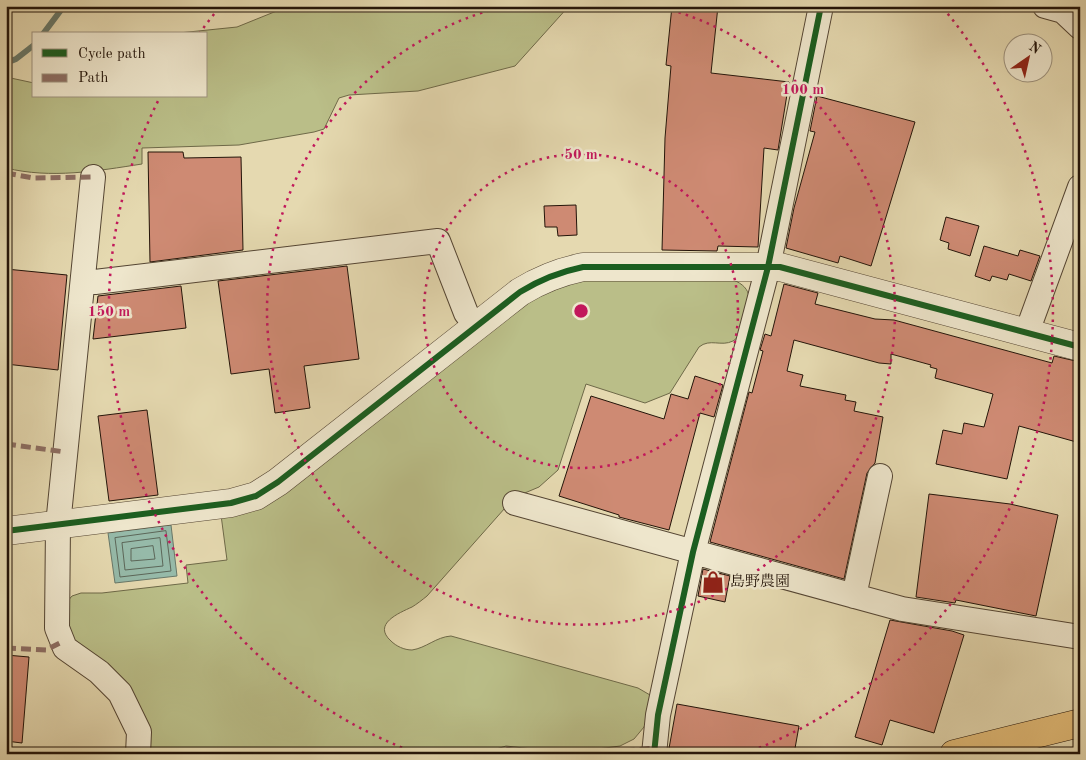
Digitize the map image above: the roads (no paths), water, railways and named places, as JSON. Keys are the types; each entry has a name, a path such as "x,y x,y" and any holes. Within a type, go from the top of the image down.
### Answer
{"main road":[{"path":"954,754 1080,723"}],"street":[{"path":"654,754 658,715 694,552 768,267 821,6"},
{"path":"1045,6 1063,11 1080,27"},
{"path":"93,177 58,525 57,628 65,648 99,672 120,694 139,732 138,754"},
{"path":"1028,332 1080,187"},
{"path":"83,280 95,282 438,241 466,313 476,326"},
{"path":"6,531 231,503 256,496 278,482 520,292 540,280 561,272 583,267 780,267 1080,347"},
{"path":"854,596 880,476"},
{"path":"515,503 902,609 1080,637"}],"water":[{"path":"171,525 177,576 115,583 108,533"}],"waterway":[{"path":"44,32 64,6"},
{"path":"6,63 16,59 32,47"}],"place":[{"name":"島野農園","path":"713,582"}]}
